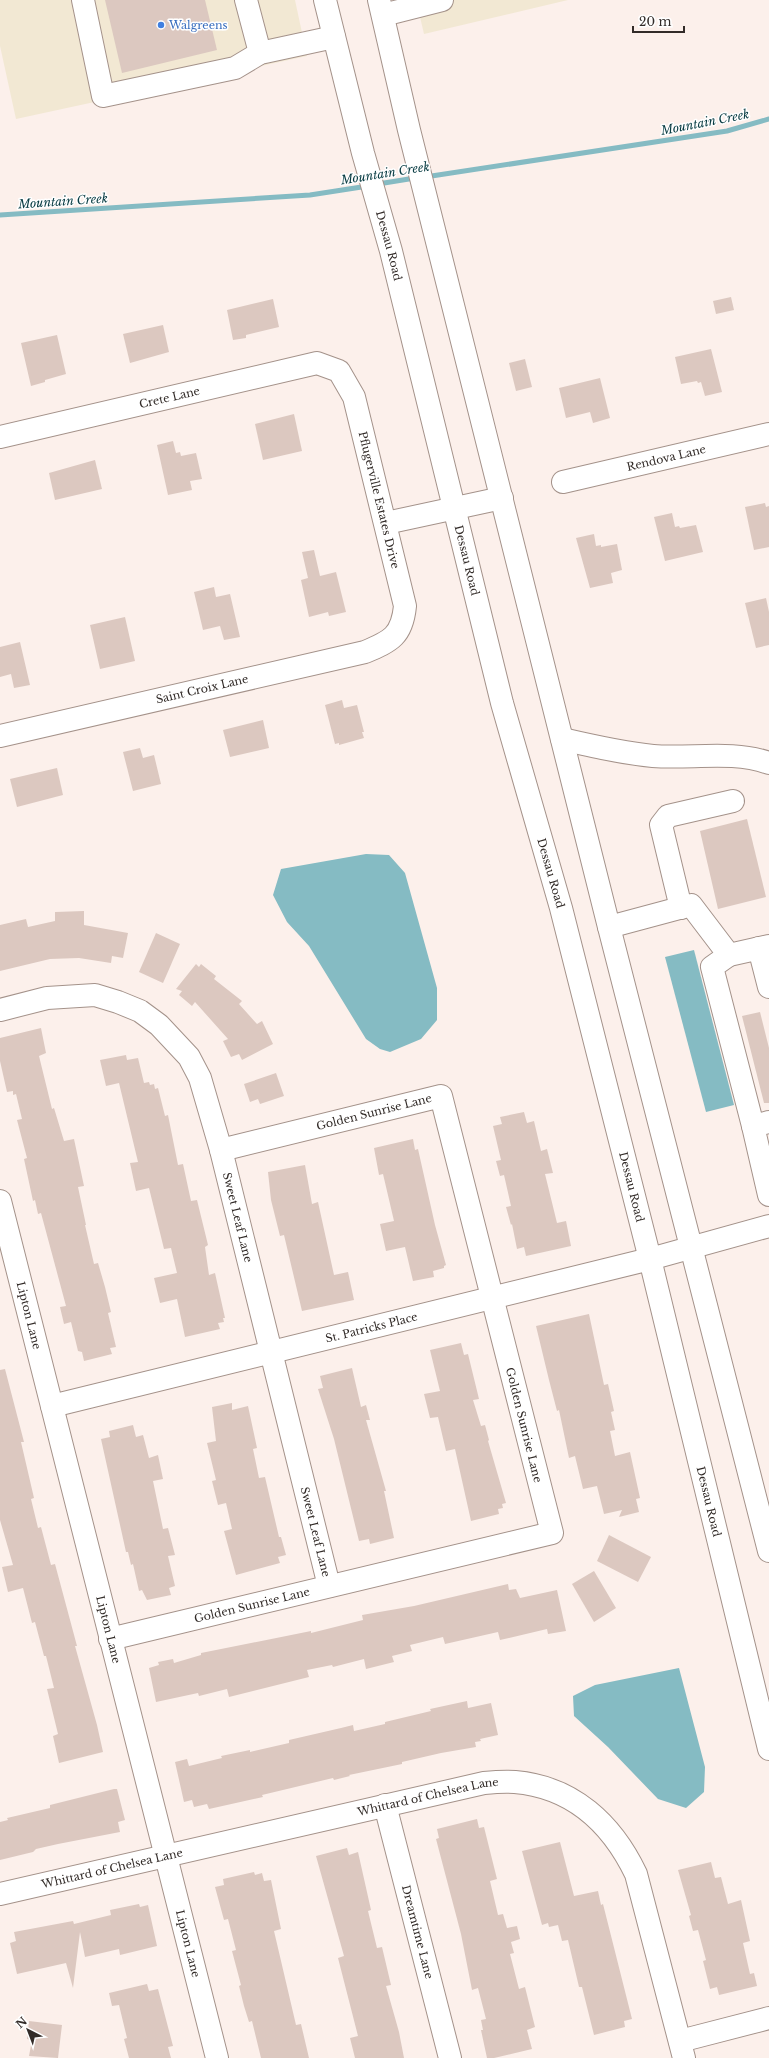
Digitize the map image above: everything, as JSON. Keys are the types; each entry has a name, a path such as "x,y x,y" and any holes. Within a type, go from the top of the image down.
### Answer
{"street":[{"path":"83,0 103,96 234,68 260,53 334,37"},
{"path":"246,0 260,53"},
{"name":"Dessau Road","path":"325,0 363,153 390,251 502,703 561,908 650,1259 769,1749"},
{"path":"442,0 381,8 409,130 609,927 769,1551"},
{"name":"Crete Lane","path":"0,437 317,363 339,371"},
{"name":"Pflugerville Estates Drive","path":"339,371 354,397 386,523 405,606 404,618 399,632"},
{"name":"Rendova Lane","path":"563,482 769,434"},
{"path":"386,523 502,498"},
{"name":"Saint Croix Lane","path":"0,736 365,652 387,643 399,632"},
{"path":"562,740 654,756 753,757 769,763"},
{"path":"681,908 661,825 663,820 668,816 733,801"},
{"path":"609,927 691,905 729,955"},
{"path":"769,987 764,947 729,955 712,967 761,1124 769,1195"},
{"name":"Sweet Leaf Lane","path":"0,1010 48,998 95,995 140,1011 159,1025 189,1058 200,1078 221,1150 329,1586"},
{"name":"Golden Sunrise Lane","path":"110,1639 552,1533 441,1096 221,1150"},
{"name":"Lipton Lane","path":"0,1200 5,1238 52,1406 217,2058"},
{"name":"St. Patricks Place","path":"52,1406 650,1259 769,1226"},
{"name":"Whittard of Chelsea Lane","path":"0,1894 484,1782 515,1782 537,1786 564,1795 585,1808 602,1822 616,1838 636,1874 682,2049"},
{"name":"Dreamtime Lane","path":"385,1805 450,2058"},
{"path":"682,2049 769,2018"}],"shaded area":[{"path":"0,0 295,0 307,56 16,119 0,46"},
{"path":"416,0 568,0 424,34"}],"water":[{"path":"366,854 389,855 405,873 437,988 437,1020 421,1039 390,1052 380,1049 366,1039 309,946 287,922 273,895 281,869"},
{"path":"694,950 734,1105 706,1112 665,957"},
{"path":"679,1668 705,1767 704,1792 686,1808 658,1799 608,1747 574,1716 573,1696 595,1685"}],"building":[{"name":"Walgreens","path":"105,0 205,0 217,50 122,73"},
{"path":"731,297 734,310 716,314 713,301"},
{"path":"273,299 279,327 246,335 246,338 233,340 227,310"},
{"path":"163,325 169,352 130,363 123,334"},
{"path":"57,335 66,374 31,386 21,343"},
{"path":"711,349 722,392 705,396 701,382 698,383 697,381 681,384 675,357"},
{"path":"525,359 532,387 516,391 509,363"},
{"path":"600,378 610,418 593,423 590,412 566,418 559,388"},
{"path":"294,414 302,451 263,460 255,424"},
{"path":"173,441 176,453 180,452 181,456 196,453 202,479 190,481 192,490 168,495 157,445"},
{"path":"95,460 102,489 55,500 49,473"},
{"path":"765,503 766,507 769,506 769,547 754,550 745,507"},
{"path":"672,513 675,527 679,526 680,528 696,525 703,552 665,561 654,517"},
{"path":"594,534 596,546 601,545 601,547 617,544 622,570 611,573 613,583 590,588 576,538"},
{"path":"314,550 320,576 336,572 346,612 329,616 328,612 309,617 301,580 308,578 302,552"},
{"path":"214,587 216,597 230,594 240,637 224,640 220,626 203,630 194,592"},
{"path":"766,598 769,612 769,645 756,648 745,603"},
{"path":"125,617 135,661 100,669 90,625"},
{"path":"20,642 30,685 14,688 11,674 0,677 0,647"},
{"path":"342,700 344,708 357,705 364,732 362,732 364,738 339,745 339,743 335,744 325,705"},
{"path":"263,720 269,748 230,757 223,730"},
{"path":"140,748 143,758 154,755 161,784 133,791 123,752"},
{"path":"57,768 63,795 17,807 10,779"},
{"path":"747,819 766,897 718,909 700,831"},
{"path":"84,911 84,925 128,933 123,958 112,956 111,963 79,958 50,959 0,971 0,925 26,919 28,927 55,921 55,912"},
{"path":"156,933 180,944 163,983 139,972"},
{"path":"196,964 199,967 201,964 216,976 214,979 242,1001 239,1004 257,1024 262,1021 273,1044 242,1060 239,1054 231,1057 223,1041 228,1039 195,1002 192,1006 179,995 182,991 176,989"},
{"path":"760,1012 769,1048 769,1103 764,1103 742,1016"},
{"path":"41,1028 46,1053 39,1056 52,1109 54,1108 64,1141 74,1139 84,1186 78,1187 85,1225 94,1264 98,1263 105,1287 111,1312 108,1313 116,1347 110,1348 112,1354 84,1361 82,1352 78,1351 71,1322 64,1324 60,1307 66,1306 41,1213 38,1214 35,1200 33,1201 24,1159 27,1158 17,1120 22,1119 16,1094 13,1095 13,1091 7,1092 0,1061 0,1038"},
{"path":"126,1055 127,1060 138,1058 144,1083 149,1082 150,1085 154,1084 155,1089 158,1088 165,1116 168,1115 178,1165 183,1164 191,1201 197,1200 208,1245 205,1247 209,1275 215,1273 225,1318 223,1318 224,1322 218,1323 220,1329 185,1337 177,1299 160,1303 154,1278 177,1273 171,1248 164,1249 149,1188 136,1191 130,1163 138,1162 119,1083 106,1086 100,1060"},
{"path":"276,1073 284,1096 260,1104 258,1099 250,1102 244,1084"},
{"path":"524,1112 527,1123 534,1121 541,1151 547,1149 553,1173 545,1174 557,1223 566,1221 571,1246 526,1256 524,1247 517,1249 512,1224 511,1225 506,1207 511,1206 504,1175 500,1176 496,1161 501,1160 493,1126 502,1124 500,1117"},
{"path":"413,1139 415,1150 418,1149 435,1225 446,1265 444,1268 433,1271 434,1277 413,1281 405,1247 386,1251 380,1224 394,1221 383,1174 379,1175 374,1148"},
{"path":"305,1165 312,1204 318,1202 334,1275 348,1272 354,1300 302,1311 284,1235 280,1236 271,1200 268,1172"},
{"path":"589,1314 604,1385 608,1384 614,1411 611,1412 615,1430 610,1431 615,1456 630,1452 640,1498 636,1499 639,1512 619,1517 622,1510 604,1514 597,1486 583,1489 575,1456 569,1458 559,1410 557,1411 536,1326"},
{"path":"461,1343 464,1355 468,1354 479,1399 473,1400 481,1426 485,1425 488,1441 506,1503 502,1504 503,1508 498,1509 499,1514 471,1521 455,1449 446,1451 438,1417 430,1418 424,1394 440,1391 430,1350"},
{"path":"352,1368 361,1407 366,1405 370,1420 366,1420 386,1491 384,1491 394,1538 370,1544 369,1539 359,1541 334,1439 318,1389 323,1388 320,1376"},
{"path":"5,1369 24,1442 21,1442 34,1498 31,1499 38,1528 41,1527 51,1565 55,1564 103,1752 59,1763 53,1736 58,1734 47,1689 54,1688 46,1656 44,1656 35,1622 32,1623 23,1588 8,1592 2,1567 13,1565 0,1520 0,1370"},
{"path":"232,1403 232,1410 248,1406 257,1448 253,1449 259,1478 265,1477 279,1537 281,1537 286,1555 278,1557 280,1563 236,1575 224,1531 232,1529 226,1503 218,1505 212,1481 216,1480 207,1443 216,1441 212,1407"},
{"path":"133,1425 136,1437 143,1435 149,1458 158,1455 163,1479 153,1481 163,1529 168,1528 175,1555 168,1556 175,1586 169,1588 171,1595 147,1600 142,1590 139,1591 133,1564 131,1565 128,1552 126,1552 101,1439 110,1437 109,1431"},
{"path":"609,1535 651,1557 638,1582 597,1561"},
{"path":"594,1571 616,1608 594,1622 572,1584"},
{"path":"508,1584 509,1590 516,1589 520,1598 557,1590 566,1631 548,1634 547,1629 500,1640 498,1632 445,1644 443,1637 410,1645 412,1651 392,1656 394,1662 366,1669 364,1659 333,1667 332,1665 307,1670 309,1677 229,1697 227,1689 199,1696 198,1693 156,1702 149,1668 159,1665 158,1662 173,1659 174,1663 201,1655 201,1653 311,1631 311,1633 363,1620 362,1615 414,1606"},
{"path":"467,1701 468,1708 491,1703 498,1735 480,1739 481,1741 475,1742 476,1747 402,1762 402,1764 349,1775 350,1776 334,1780 333,1778 262,1795 263,1797 209,1809 207,1804 194,1807 192,1800 184,1802 175,1762 187,1759 189,1766 222,1758 221,1756 250,1750 250,1752 289,1743 289,1740 353,1725 354,1731 385,1724 385,1722 431,1711 430,1709"},
{"path":"117,1789 125,1820 118,1822 120,1832 36,1849 33,1852 0,1860 0,1822 8,1820 7,1818 50,1808 50,1805"},
{"path":"477,1819 479,1828 484,1827 497,1879 490,1881 498,1915 503,1914 507,1928 517,1926 520,1939 511,1942 514,1953 510,1954 519,1989 525,1987 535,2027 527,2030 532,2049 494,2058 487,2058 481,2030 483,2030 481,2020 486,2019 478,1988 472,1990 461,1934 436,1839 439,1838 437,1829"},
{"path":"560,1842 574,1896 598,1891 601,1905 603,1904 632,2019 624,2021 625,2027 594,2035 582,1987 579,1987 568,1940 562,1941 558,1925 549,1927 548,1923 542,1925 522,1851"},
{"path":"347,1848 349,1855 358,1852 371,1910 368,1911 377,1948 382,1947 391,1985 386,1986 399,2032 404,2058 355,2058 350,2038 358,2036 338,1958 344,1956 316,1856"},
{"path":"711,1862 715,1878 721,1877 728,1904 741,1900 750,1941 743,1943 750,1974 754,1973 757,1986 719,1995 717,1987 710,1989 703,1961 706,1960 698,1930 693,1931 689,1916 691,1915 678,1870"},
{"path":"254,1872 255,1875 262,1873 264,1881 271,1880 281,1929 274,1931 296,2025 301,2024 309,2058 261,2058 252,2021 249,2022 244,2006 239,1986 241,1985 232,1951 236,1950 228,1919 224,1920 215,1887 224,1885 223,1879"},
{"path":"139,1904 140,1907 148,1905 157,1946 120,1955 119,1949 85,1957 80,1932 73,1988 66,1963 17,1974 10,1943 16,1941 14,1932 73,1921 74,1924 111,1915 110,1910"},
{"path":"147,1984 149,1991 158,1989 173,2046 168,2047 171,2058 129,2058 124,2039 127,2038 119,2005 112,2006 109,1993"},
{"path":"29,2021 62,2025 58,2058 29,2056 32,2040 27,2039"}],"waterway":[{"name":"Mountain Creek","path":"425,177 727,131 769,119"},
{"name":"Mountain Creek","path":"378,184 415,178"},
{"name":"Mountain Creek","path":"0,215 310,195 368,186"}],"place":[{"name":"Walgreens","path":"161,25"}]}
